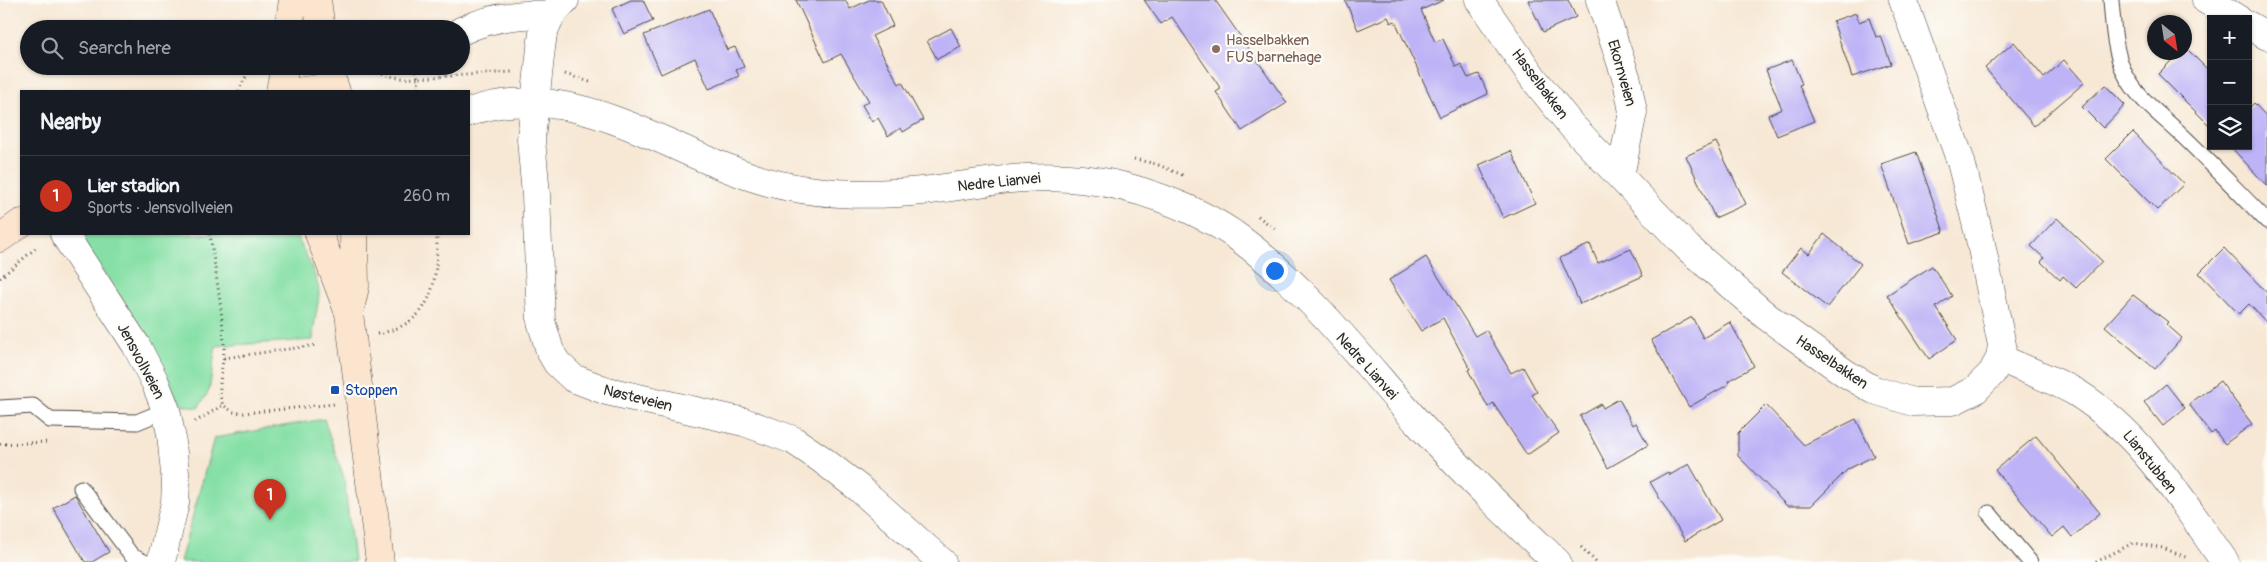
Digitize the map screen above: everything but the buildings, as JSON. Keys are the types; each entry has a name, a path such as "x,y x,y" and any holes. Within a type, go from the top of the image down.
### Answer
{"main road":[{"path":"290,20 293,0"},
{"path":"317,0 320,20"},
{"path":"280,90 283,75"},
{"path":"330,75 336,90"},
{"path":"310,90 324,90"},
{"path":"0,238 20,224"},
{"path":"319,235 349,313 380,562"},
{"path":"349,313 355,287 354,235"}],"street":[{"name":"Hasselbakken","path":"1479,0 1534,79 1571,124 1691,251 1766,316 1846,373 1874,390 1913,402 1953,401 1975,390 1992,374 2000,358"},
{"name":"Ekornveien","path":"1600,0 1627,80 1633,112 1620,176"},
{"path":"1903,0 1960,162 1999,326 2002,345 2000,358"},
{"path":"2206,0 2231,15"},
{"path":"470,27 488,20 558,8"},
{"path":"536,103 543,33 558,8"},
{"path":"2252,27 2267,36"},
{"name":"Nedre Lianvei","path":"475,106 536,103 577,108 619,121 742,174 796,188 846,193 893,193 1019,177 1054,176 1120,185 1171,202 1238,237 1277,268 1468,478 1557,562"},
{"name":"Nøsteveien","path":"536,103 531,139 536,195 540,310 545,340 557,363 573,378 607,391 744,422 793,440 821,459 860,490 942,562"},
{"name":"Jensvollveien","path":"65,235 136,345 155,382 166,410 171,434 176,483 175,503 161,562"},
{"name":"Lianstubben","path":"2000,358 2075,393 2101,410 2126,431 2154,462 2225,562"}],"lane":[{"path":"2111,0 2116,47 2124,71 2138,95 2185,138 2267,221"},
{"path":"0,408 34,406 50,420 137,422 166,410"},
{"path":"81,488 132,556 144,562"},
{"path":"1989,513 2030,562"}],"path":[{"path":"470,75 517,72"},
{"path":"565,74 594,83"},
{"path":"239,90 247,75"},
{"path":"385,75 400,79 468,75"},
{"path":"417,75 420,90"},
{"path":"1128,158 1156,164 1192,179"},
{"path":"1254,213 1281,234"},
{"path":"210,235 222,325 224,358 221,399 227,409 233,412 360,402"},
{"path":"370,335 388,332 410,322 425,307 435,283 437,235"},
{"path":"0,278 40,246"},
{"path":"224,358 317,345"},
{"path":"1576,542 1596,562"},
{"path":"2096,562 2133,543 2163,548 2196,561"}],"green space":[{"path":"84,235 296,235 310,263 319,293 313,340 216,346 209,391 198,408 181,404 120,297 80,238"},
{"path":"324,419 344,478 354,562 180,562 214,438"}],"place":[{"name":"Hasselbakken FUS barnehage","path":"1216,49"},
{"name":"Stoppen","path":"335,390"},
{"name":"Lier stadion","path":"270,520"}]}
